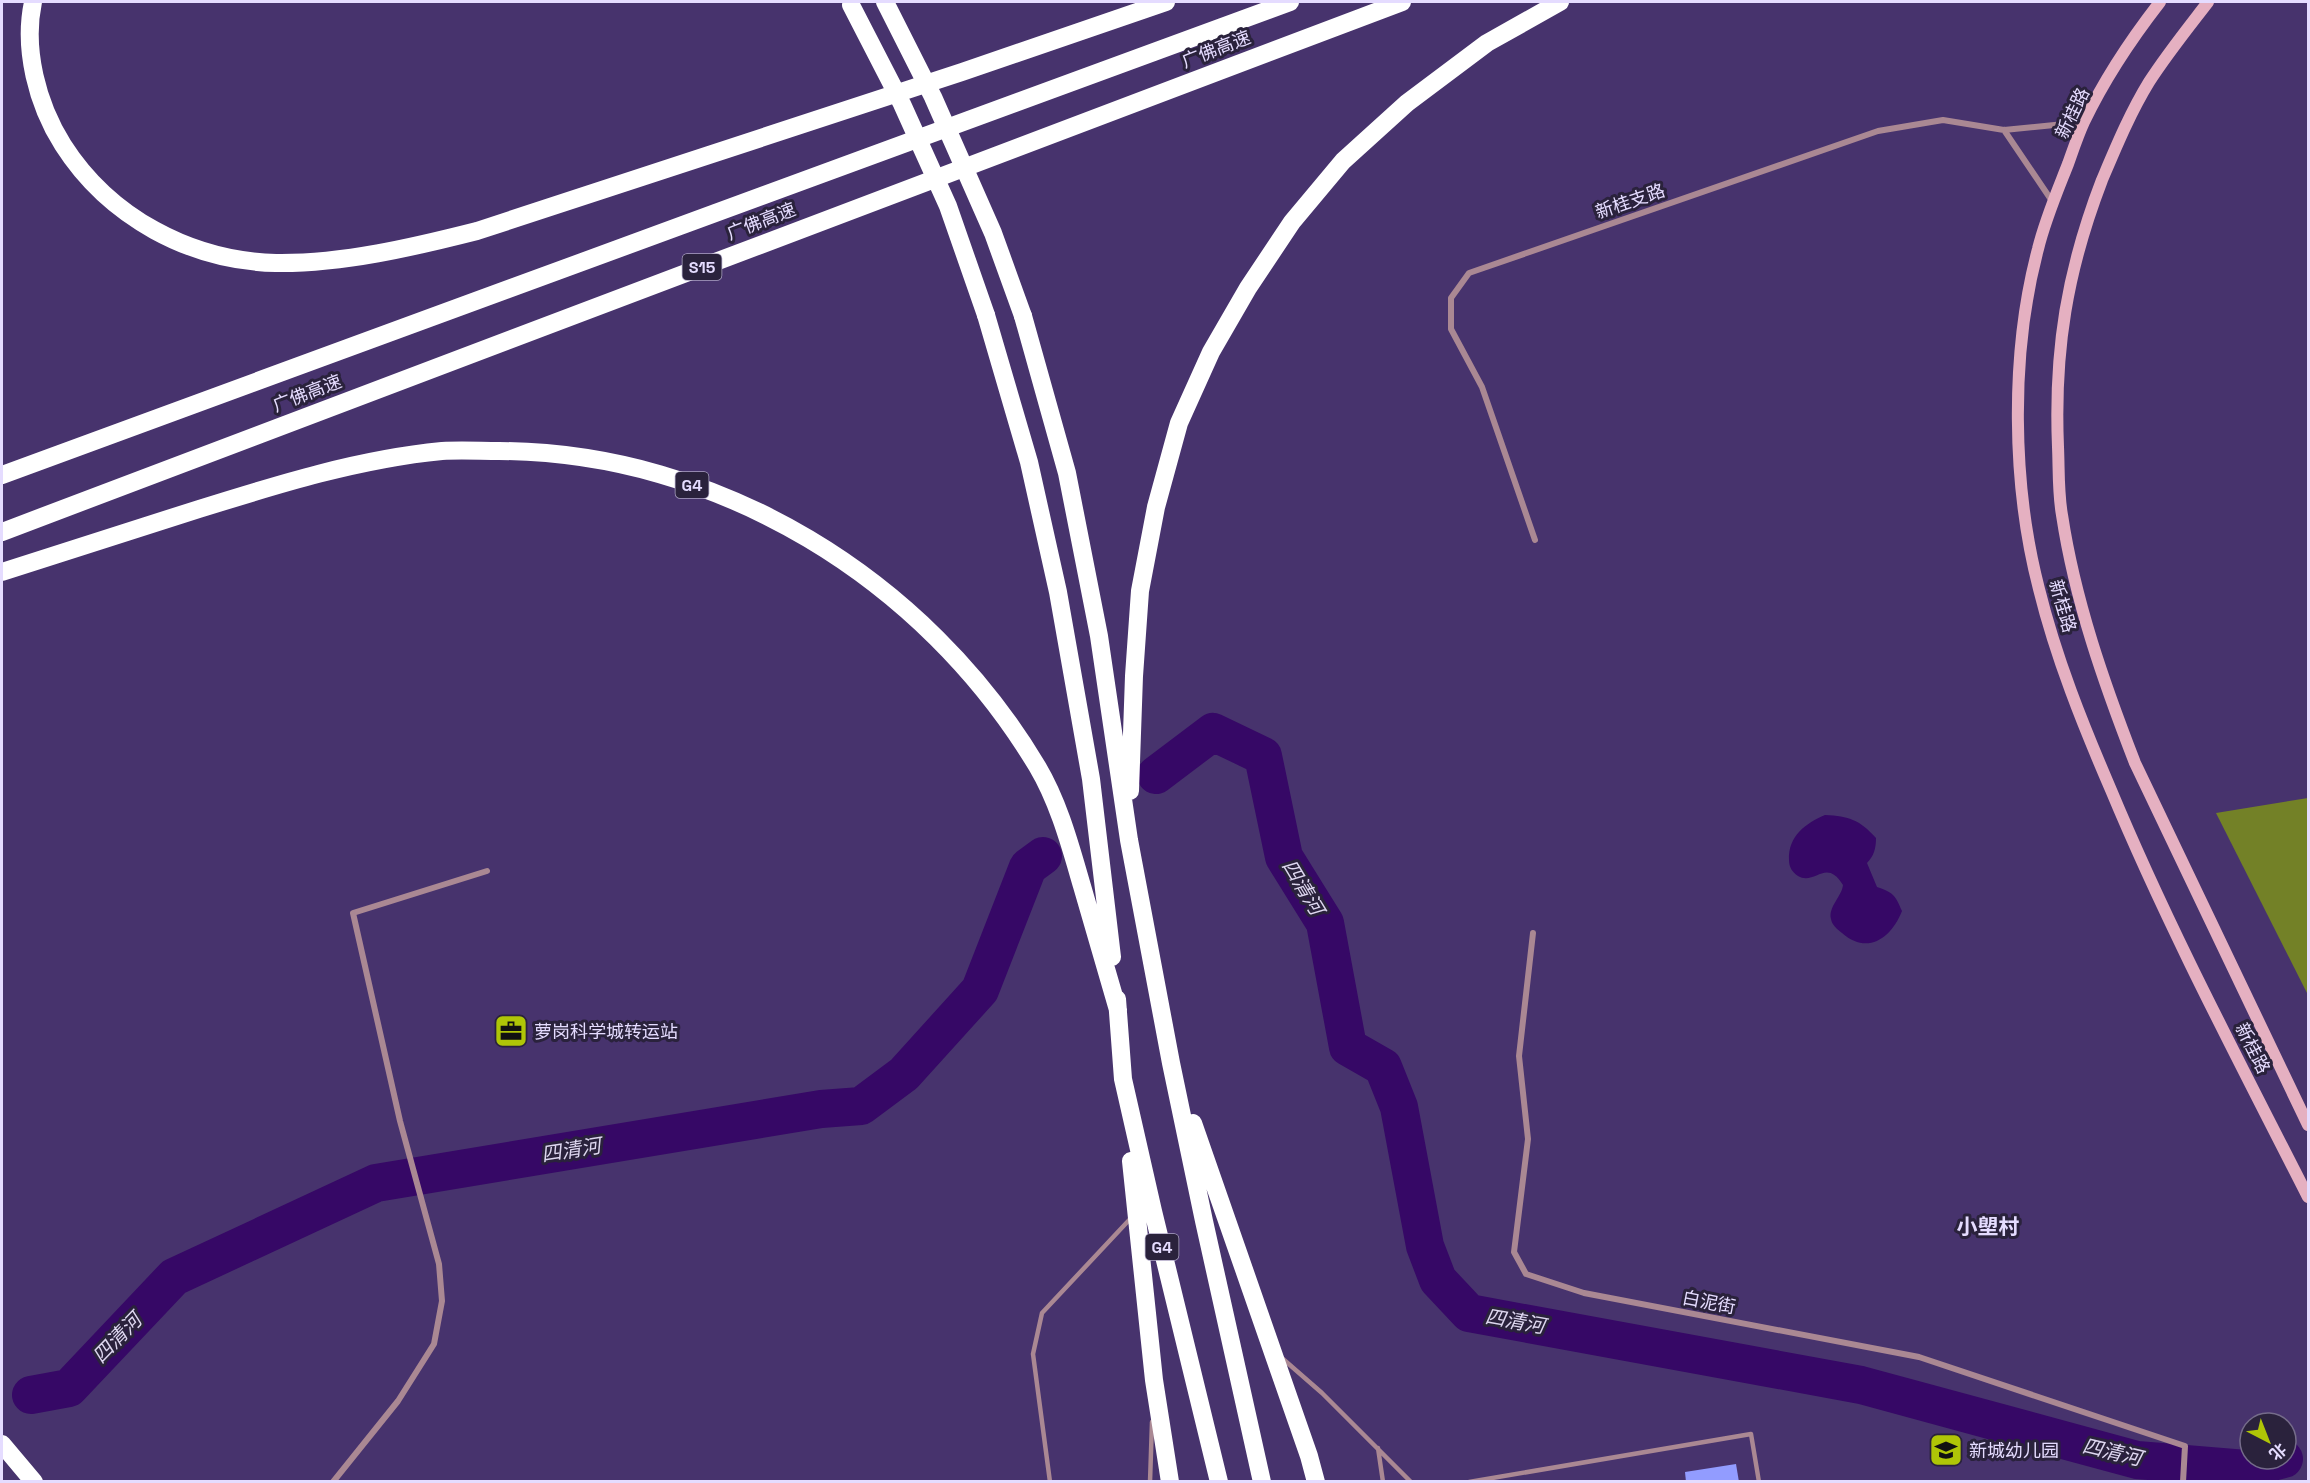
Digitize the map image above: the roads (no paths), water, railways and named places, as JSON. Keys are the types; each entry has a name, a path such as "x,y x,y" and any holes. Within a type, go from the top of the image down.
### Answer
{"highway":[{"path":"33,2 31,48 37,86 50,125 71,158 92,183 118,207 152,230 228,258 277,263 406,249 477,231 962,72 1166,2"},
{"path":"885,2 933,97 993,233 1023,316 1067,473 1099,636 1129,840 1170,1063 1262,1482"},
{"name":"广佛高速","path":"2,475 1290,2"},
{"name":"广佛高速","path":"2,531 1402,2"},
{"path":"1129,840 1134,676 1140,591 1156,507 1179,423 1211,352 1248,288 1292,222 1343,161 1407,103 1486,42 1560,2"},
{"path":"849,3 902,104 948,206 986,315 1029,462 1058,592 1091,779 1118,1010"},
{"name":"G4","path":"2,572 279,485 363,463 445,451 524,452 592,458 665,475 727,496 830,551 882,589 932,631 1005,719 1038,768 1064,824 1118,1010 1123,1079 1219,1482"},
{"path":"1170,1063 1222,1205 1316,1482"},
{"path":"1123,1079 1154,1380 1170,1482"},
{"path":"2,1444 34,1482"}],"street":[{"name":"新桂路","path":"2160,2 2131,42 2084,122 2038,250 2026,311 2020,361 2018,424 2023,502 2038,588 2081,720 2171,926 2308,1197"},
{"name":"新桂路","path":"2208,2 2148,84 2119,139 2088,218 2075,260 2063,315 2057,371 2061,513 2087,627 2111,701 2135,763 2308,1125"},
{"name":"新桂支路","path":"1535,540 1482,387 1451,329 1451,298 1469,273 1878,131 1943,120 2004,130 2084,122"},
{"path":"2004,130 2053,203"},
{"path":"333,1482 398,1401 434,1344 442,1301 439,1264 404,1134 352,913 487,871"},
{"name":"白泥街","path":"1533,933 1519,1056 1528,1140 1514,1252 1526,1274 1584,1293 1919,1357 2185,1446 2183,1482"}],"lane":[{"path":"1050,1482 1033,1354 1042,1313 1137,1212"},
{"path":"1271,1349 1322,1393 1411,1482"},
{"path":"1150,1482 1154,1380"},
{"path":"1469,1482 1751,1434 1758,1482"},
{"path":"1378,1447 1383,1482"}],"waterway":[{"name":"四清河","path":"1156,775 1213,732 1263,756 1284,857 1325,923 1348,1047 1383,1067 1399,1107 1425,1246 1438,1280 1469,1313 1861,1385 2137,1460 2238,1468"},
{"name":"四清河","path":"31,1395 69,1388 174,1277 376,1183 821,1109 861,1106 904,1074 980,990 1028,867 1043,856"}],"place":[{"name":"萝岗科学城转运站","path":"511,1031"},
{"name":"新城幼儿园","path":"1946,1450"}],"district":[{"name":"小塱村","path":"1988,1226"}]}
